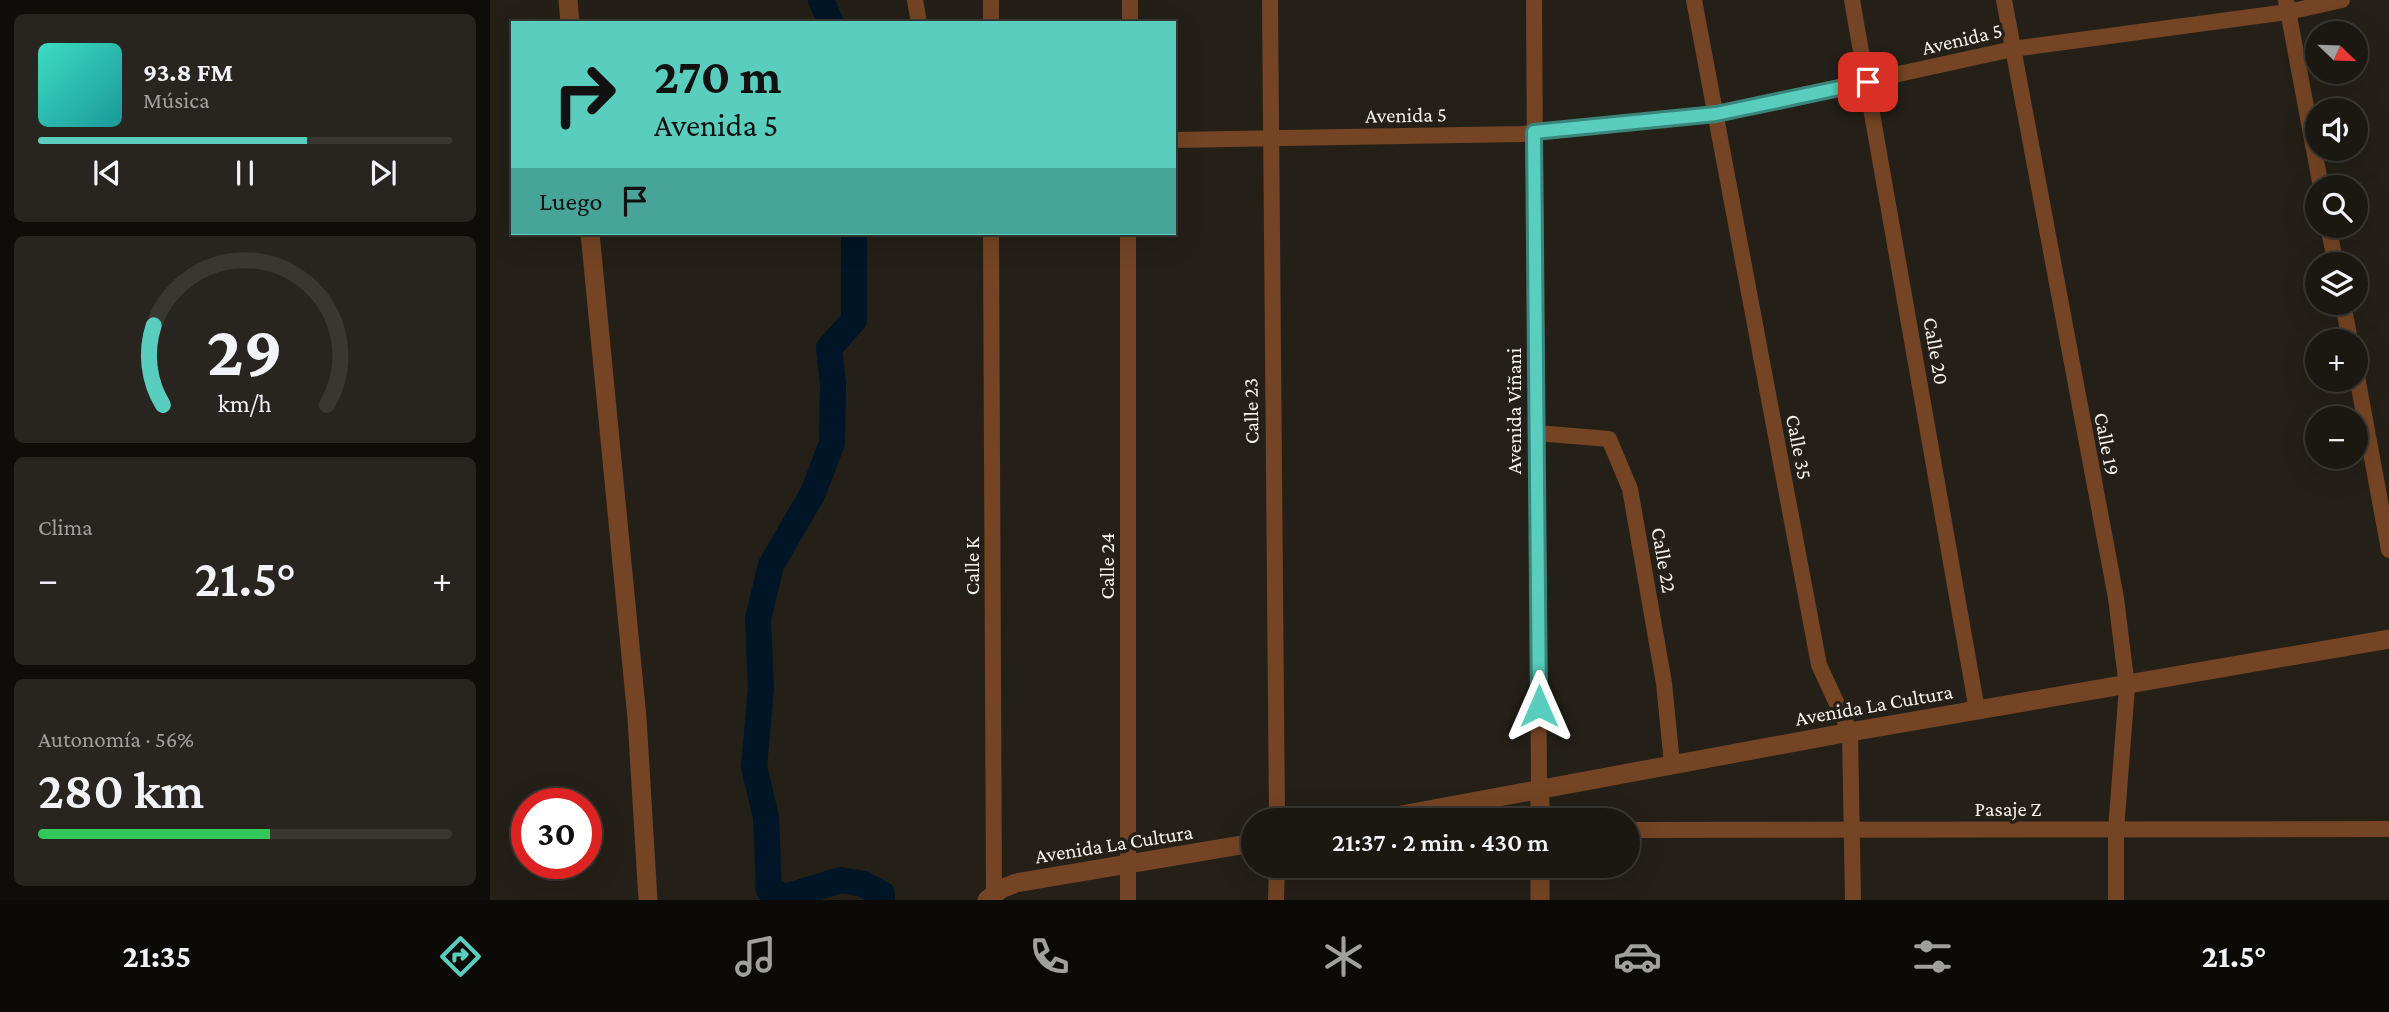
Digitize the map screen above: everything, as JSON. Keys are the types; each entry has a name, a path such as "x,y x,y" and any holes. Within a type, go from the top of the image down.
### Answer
{"street":[{"path":"568,0 570,21"},
{"path":"915,0 919,21"},
{"path":"990,0 991,21"},
{"path":"1130,0 1130,21"},
{"name":"Calle 23","path":"1270,0 1276,808"},
{"name":"Avenida Viñani","path":"1534,0 1540,808"},
{"name":"Calle 35","path":"1694,0 1819,665 1850,732 1853,900"},
{"name":"Calle 20","path":"1852,0 1977,710"},
{"name":"Calle 19","path":"2004,0 2116,598 2127,687 2116,830 2116,900"},
{"name":"Avenida 5","path":"1176,140 1534,132 1716,114 2013,49 2287,6 2342,0"},
{"path":"2287,6 2319,175"},
{"path":"590,235 637,718 649,900"},
{"name":"Calle K","path":"991,235 992,898"},
{"name":"Calle 24","path":"1128,235 1128,900"},
{"path":"2360,392 2389,550"},
{"name":"Calle 22","path":"1536,433 1609,439 1630,489 1664,683 1672,764"},
{"name":"Avenida La Cultura","path":"1436,808 1850,732 2127,687 2389,639"},
{"name":"Pasaje Z","path":"1640,831 2389,829"},
{"name":"Avenida La Cultura","path":"992,898 1016,883 1241,845"},
{"path":"1276,900 1277,878"},
{"path":"1540,900 1541,878"}],"waterway":[{"path":"821,0 830,21"},
{"path":"854,235 854,320 829,348 833,384 832,443 813,493 771,565 758,619 761,688 754,767 766,817 769,890 785,897 841,880 863,884 882,894 882,900"}],"route":[{"path":"1539,706 1534,132 1716,114 1868,82"}]}
